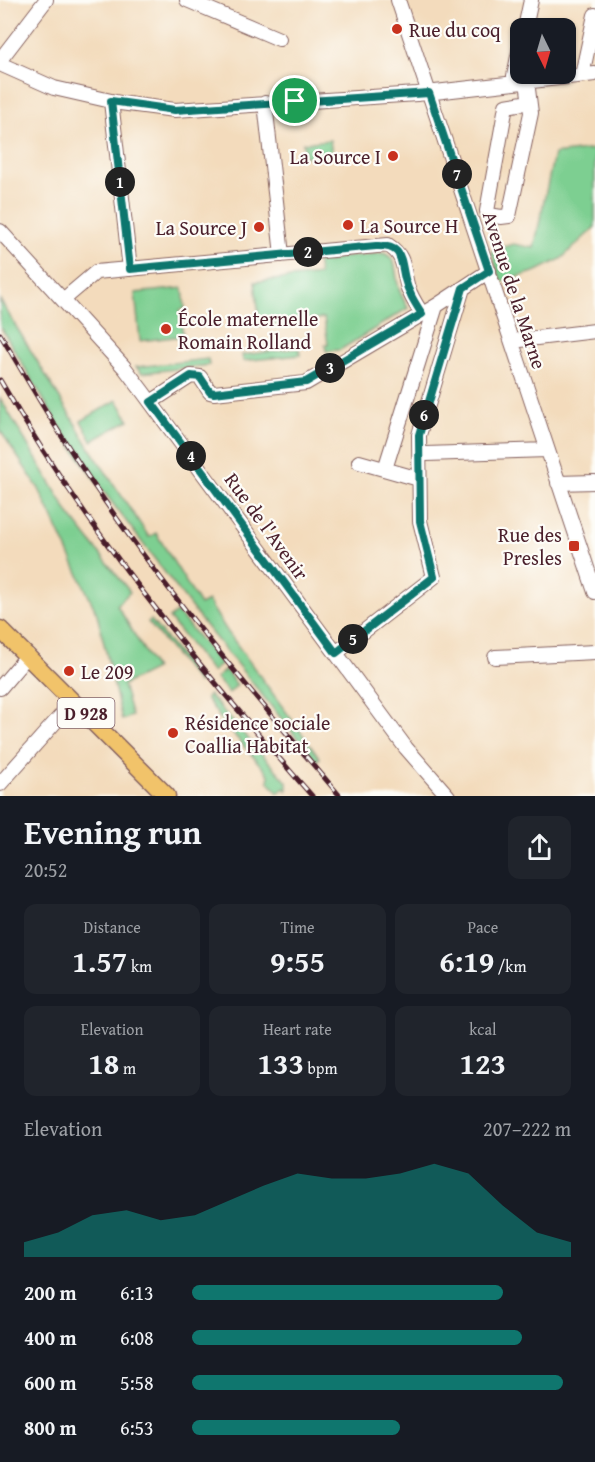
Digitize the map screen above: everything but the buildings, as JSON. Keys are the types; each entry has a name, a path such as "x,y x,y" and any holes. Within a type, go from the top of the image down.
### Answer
{"main road":[{"name":"D 928","path":"1,629 168,796"}],"street":[{"path":"46,0 0,62 54,88 111,101 175,110 429,93 510,81"},
{"path":"187,0 279,39"},
{"name":"Avenue de la Marne","path":"398,0 595,592"},
{"path":"527,18 531,0"},
{"path":"589,74 595,15"},
{"path":"523,84 529,102 531,113 510,216 489,215 487,211 506,106 529,102"},
{"path":"111,101 130,269"},
{"path":"265,103 282,255"},
{"name":"Rue de l'Avenir","path":"0,231 124,367 406,748 447,796"},
{"path":"63,300 96,272 388,245 398,252 403,263 409,292 422,314"},
{"path":"151,402 191,376 200,377 210,392 214,393 306,382 436,306 489,271"},
{"path":"336,653 434,577 420,521 419,435 463,288"},
{"path":"385,469 436,306"},
{"path":"512,342 595,331"},
{"path":"426,454 547,450"},
{"path":"359,462 419,479"},
{"path":"558,483 595,482"},
{"path":"495,657 595,652"},
{"path":"0,688 28,656"},
{"path":"0,784 73,702"}],"green space":[{"path":"330,140 332,154 305,157 303,143"},
{"path":"595,149 595,227 561,259 537,271 501,282 491,251 513,244 534,248 554,154"},
{"path":"383,253 394,262 399,288 408,308 340,350 326,351 325,345 328,344 324,318 260,326 255,282 319,275 317,257 325,256 328,262 337,258"},
{"path":"183,288 185,309 180,310 183,336 140,341 135,293"},
{"path":"0,300 93,453 149,537 156,533 200,605 208,601 227,631 320,758 316,761 200,619 95,480 65,436 0,326"},
{"path":"299,348 300,355 243,361 242,355"},
{"path":"208,359 209,365 142,373 136,367"},
{"path":"0,398 69,514 130,592 117,605 155,669 123,685 132,716 122,720 97,614 39,489 0,430"},
{"path":"117,400 129,420 92,441 81,421"},
{"path":"177,612 221,664 212,672 169,618"},
{"path":"151,620 200,681 198,683 148,622"},
{"path":"225,670 237,685 229,693 216,678"},
{"path":"209,695 287,782 287,791 284,788 278,793 268,781 269,775 223,722 206,698"}],"railway":[{"path":"0,334 63,439 131,538 218,651 340,796"},
{"path":"0,380 69,490 107,544 186,647 312,796"}],"place":[{"name":"Rue du coq","path":"397,29"},
{"name":"La Source I","path":"393,156"},
{"name":"La Source H","path":"348,225"},
{"name":"La Source J","path":"259,227"},
{"name":"École maternelle Romain Rolland","path":"166,329"},
{"name":"Rue des Presles","path":"574,546"},
{"name":"Le 209","path":"69,671"},
{"name":"Résidence sociale Coallia Habitat","path":"173,733"}],"route":[{"path":"429,93 489,271 463,288 419,435 420,521 434,577 336,653 151,402 191,376 200,377 210,392 214,393 306,382 422,314 409,292 403,263 398,252 388,245 130,269 111,101 175,110 295,101 429,93"}]}
